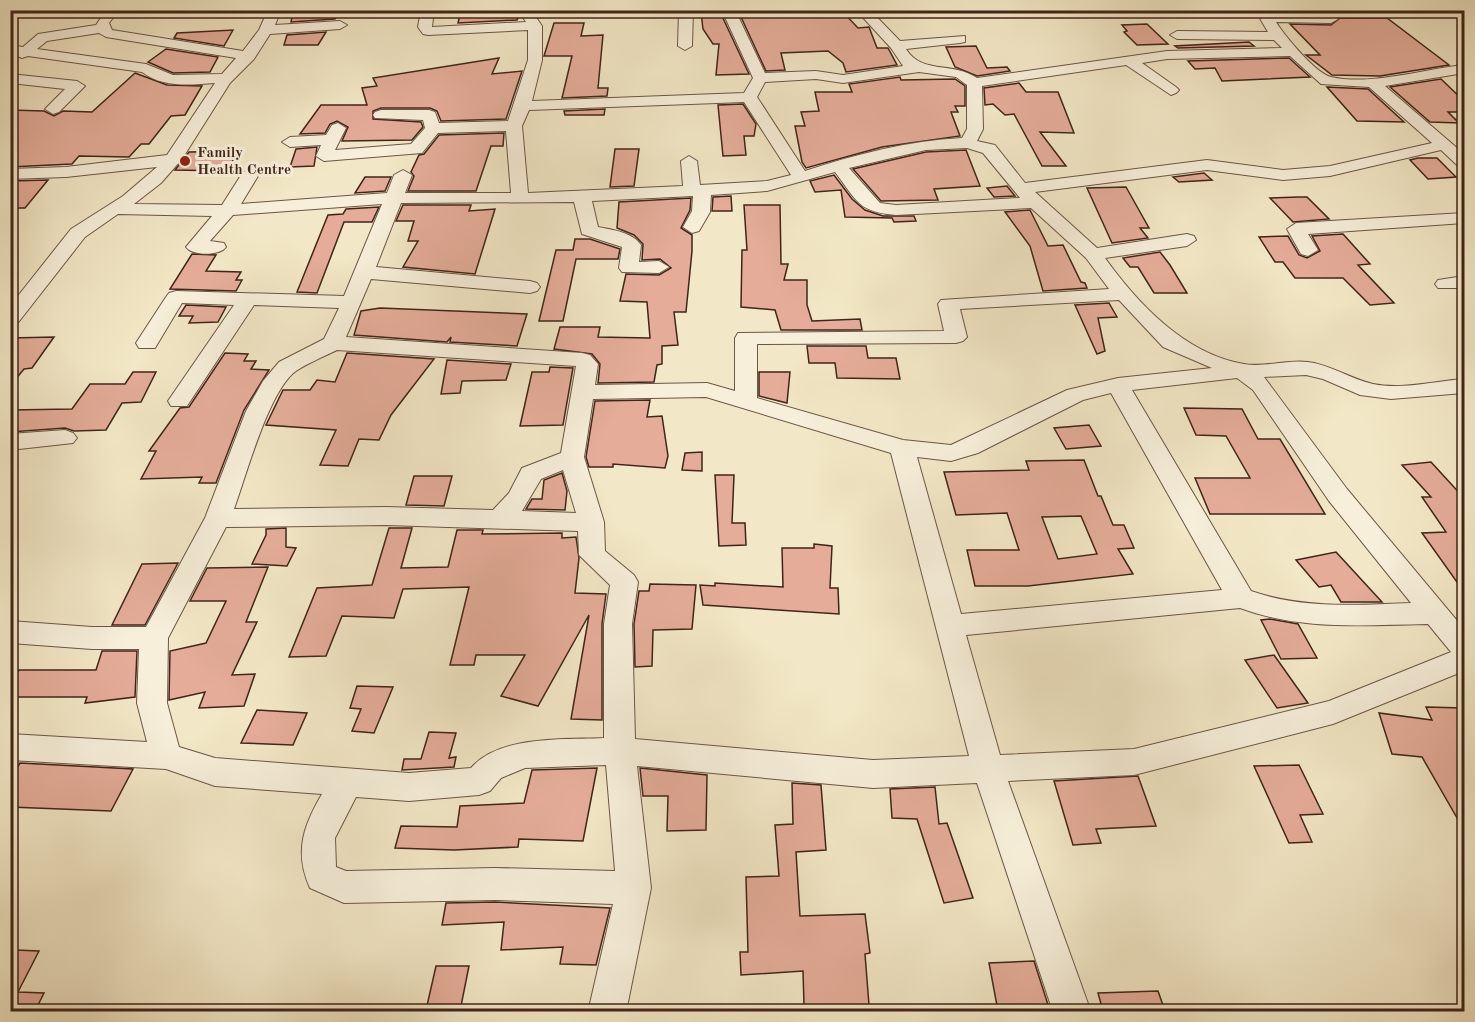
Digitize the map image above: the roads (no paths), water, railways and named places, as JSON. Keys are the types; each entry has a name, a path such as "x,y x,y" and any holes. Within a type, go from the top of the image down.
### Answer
{"street":[{"path":"113,10 102,23 106,33 249,56"},
{"path":"10,320 78,233 154,182 204,116 226,78 249,56 268,30 275,10"},
{"path":"428,10 425,27 428,31 535,26"},
{"path":"519,198 514,126 523,106 535,60 535,26 524,10"},
{"path":"685,46 686,10"},
{"path":"754,10 736,12 731,15 760,78"},
{"path":"862,10 897,46 907,62 919,68"},
{"path":"1264,14 1331,20"},
{"path":"1264,14 1292,52 1326,81 1373,83 1464,69"},
{"path":"268,30 340,25"},
{"path":"10,64 43,37 103,28"},
{"path":"1177,35 1278,36"},
{"path":"897,46 960,39"},
{"path":"10,49 146,68 154,76 169,79 226,78"},
{"path":"760,78 816,75 843,79 919,68 960,73 974,83 1167,56 1292,52"},
{"path":"1128,60 1171,90"},
{"path":"10,78 77,86 52,109"},
{"path":"749,97 760,78"},
{"path":"968,143 975,129 974,83"},
{"path":"1373,83 1452,146 1464,162"},
{"path":"523,106 749,97"},
{"path":"749,97 801,178"},
{"path":"381,115 429,115 433,128"},
{"path":"290,142 334,134 324,156 416,149 433,128 514,126"},
{"path":"114,209 227,211 395,198 582,196 767,186 801,178 866,157 926,145 968,143 989,149 1021,189 1093,254 1111,280 1158,332 1192,353 1242,370 1261,385 1338,495 1464,648"},
{"path":"1021,189 1207,165 1283,175 1330,171 1452,146"},
{"path":"10,174 66,172 171,160"},
{"path":"689,161 701,212 693,221 692,227"},
{"path":"839,166 868,204 876,208 896,210 1036,202"},
{"path":"333,343 403,175"},
{"path":"217,247 195,247 227,211 249,176"},
{"path":"582,196 589,230 624,239 632,244 629,268 659,267"},
{"path":"1308,250 1296,229 1464,218"},
{"path":"1093,254 1187,240"},
{"path":"364,272 530,287"},
{"path":"746,401 746,338 956,337 948,304 1126,294"},
{"path":"147,343 176,297 352,302"},
{"path":"179,401 248,299"},
{"path":"166,756 152,703 154,638 218,518 258,411 274,381 287,367 333,343 582,360 587,364 588,370 581,392 572,457 591,522 592,555 624,582 618,624 620,751 634,888 608,1011"},
{"path":"581,392 707,390 902,448 951,453 970,448 1075,395 1118,385 1242,370 1306,368 1331,374 1368,390 1391,392 1464,386"},
{"path":"1118,385 1241,598"},
{"path":"10,442 65,438"},
{"path":"902,448 988,769 1072,1011"},
{"path":"500,519 519,498 531,474 572,457"},
{"path":"218,518 386,516 591,522"},
{"path":"950,626 1241,598 1262,608 1312,613 1435,613"},
{"path":"10,632 92,638 154,638"},
{"path":"10,747 166,756 215,772 409,787 479,781 490,768 523,755 620,751 873,774 1134,762 1334,711 1464,660"},
{"path":"347,782 317,836 315,857 322,877 344,887 495,884 634,888"}],"place":[{"name":"Family Health Centre","path":"185,161"}]}
